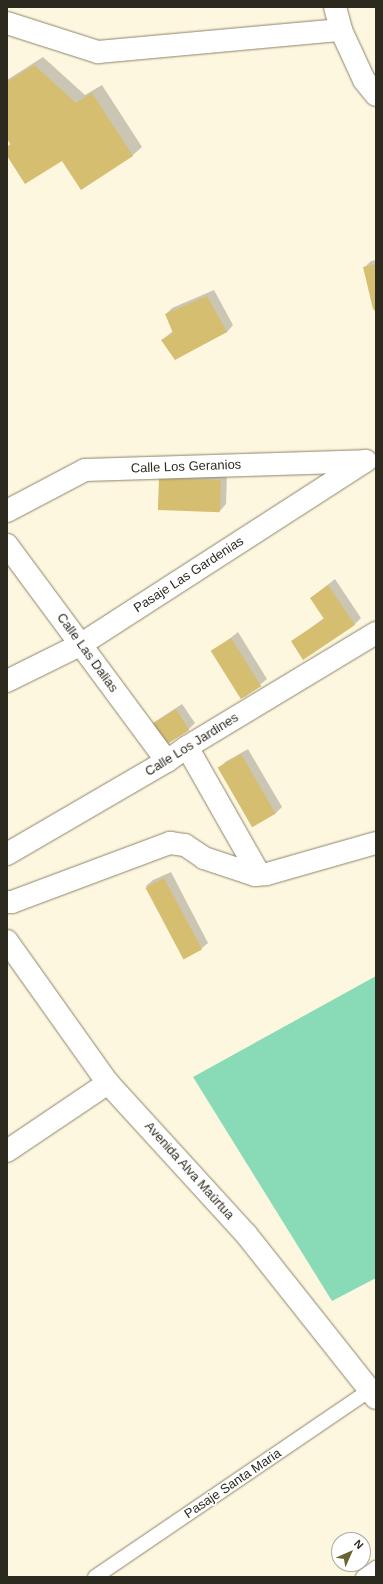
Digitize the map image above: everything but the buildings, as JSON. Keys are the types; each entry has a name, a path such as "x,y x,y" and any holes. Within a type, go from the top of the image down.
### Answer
{"street":[{"path":"335,7 341,30 364,80 376,95"},
{"path":"7,23 98,52 341,30"},
{"name":"Calle Los Geranios","path":"7,511 85,470 371,460"},
{"name":"Pasaje Las Gardenias","path":"7,681 80,645 371,460"},
{"name":"Calle Las Dalias","path":"7,545 167,761"},
{"name":"Calle Los Jardines","path":"7,854 167,761 187,747 376,633"},
{"path":"187,747 260,874"},
{"path":"7,902 12,902 170,843 185,845 204,858 254,875 267,874 376,843"},
{"name":"Avenida Alva Maúrtua","path":"7,941 108,1083 246,1234 374,1392"},
{"path":"7,1151 108,1083"}],"lane":[{"name":"Pasaje Santa Maria","path":"95,1577 374,1392"},
{"path":"363,1577 376,1568"}],"green space":[{"path":"376,976 376,1278 332,1301 193,1077"}]}
